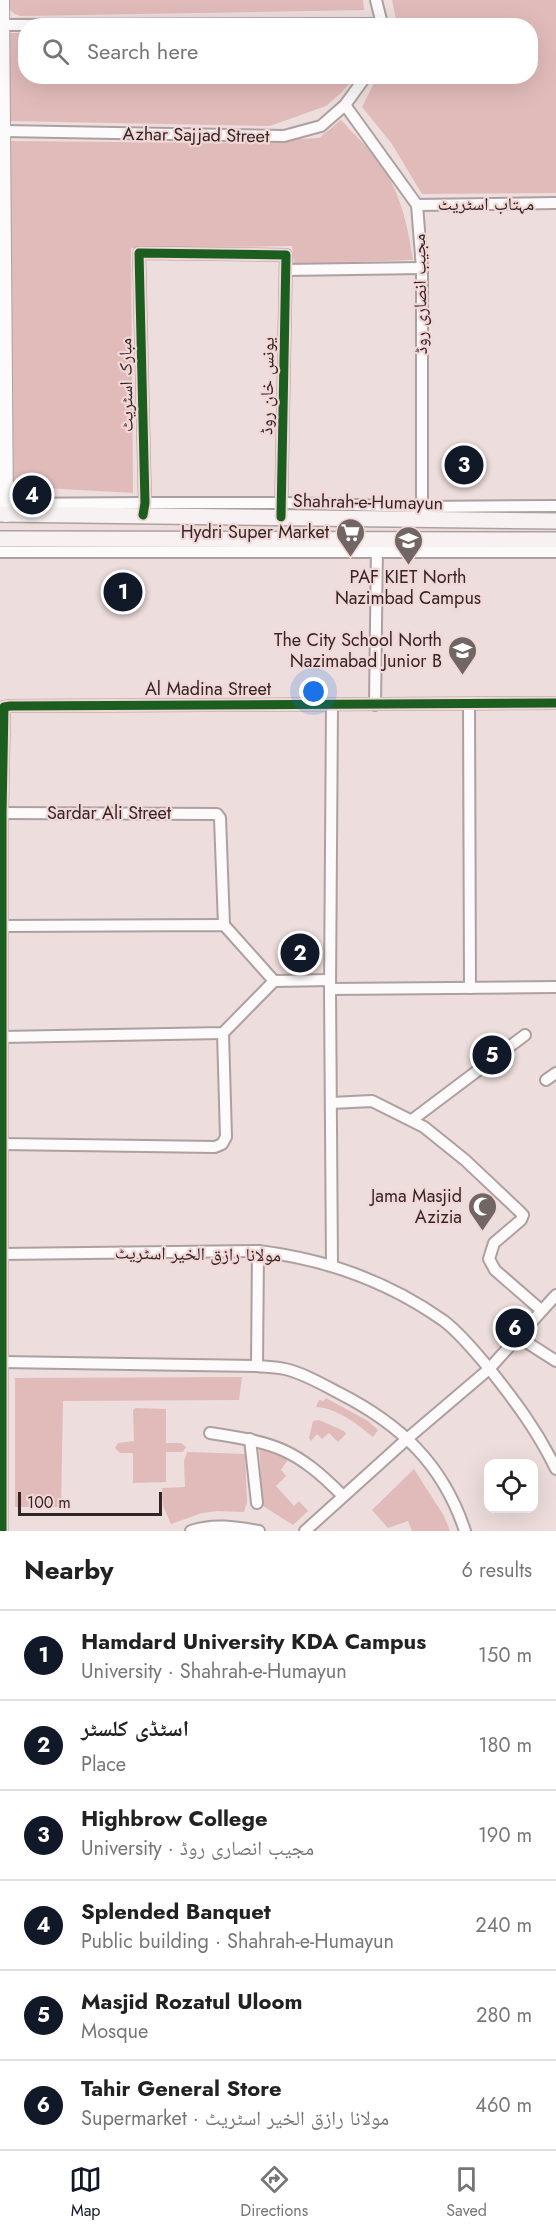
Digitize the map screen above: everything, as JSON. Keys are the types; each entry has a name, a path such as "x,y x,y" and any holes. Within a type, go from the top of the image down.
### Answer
{"main road":[{"name":"Shahrah-e-Humayun","path":"3,509 422,513 556,521"},
{"path":"142,540 144,509"},
{"name":"Shahrah-e-Humayun","path":"0,539 377,545 556,540"}],"street":[{"path":"2,0 3,509"},
{"path":"376,0 380,18"},
{"path":"1,25 18,25"},
{"name":"Azhar Sajjad Street","path":"3,131 284,136 321,126 345,105 360,84"},
{"path":"345,105 417,205"},
{"name":"مہتاب اسٹریٹ","path":"417,205 556,203"},
{"name":"مجیب انصاری روڈ","path":"417,205 422,268 422,513"},
{"name":"یونس خان روڈ","path":"139,253 286,255 281,510"},
{"name":"مبارک اسٹریٹ","path":"139,253 144,509"},
{"path":"286,270 422,268"},
{"path":"422,513 556,506"},
{"path":"375,705 377,545"},
{"path":"0,552 377,545 556,552"},
{"name":"Al Madina Street","path":"2,813 4,707 556,703"},
{"path":"469,704 470,988"},
{"path":"332,705 330,984 332,1265"},
{"path":"2,813 2,1531"},
{"name":"Sardar Ali Street","path":"2,813 217,814 220,818 224,925"},
{"path":"2,926 224,925 274,981 470,988 556,987"},
{"path":"2,1037 223,1033 274,981"},
{"path":"2,1144 215,1147 222,1144 226,1137 223,1033"},
{"path":"412,1120 490,1064 525,1035"},
{"path":"546,1080 556,1073"},
{"path":"331,1103 372,1101 424,1126 465,1160 523,1215 521,1220 494,1243 489,1259 495,1270 541,1310"},
{"path":"257,1366 258,1251"},
{"name":"مولانا رازق الخیر اسٹریٹ","path":"2,1254 258,1251 332,1265 377,1283 445,1322 470,1345 519,1405 541,1438 556,1469"},
{"path":"305,1531 489,1369 555,1297"},
{"path":"517,1336 556,1361"},
{"path":"2,1362 257,1366 285,1369 326,1386 364,1406 408,1438 429,1461 446,1490 465,1531"},
{"path":"210,1433 250,1439 280,1448 313,1468 343,1496"},
{"path":"250,1439 257,1503"},
{"path":"191,1531 205,1526 260,1531"}],"shaded area":[{"path":"8,0 363,0 364,10 20,16 11,10"},
{"path":"392,0 556,0 556,193 422,194 392,144 362,107 374,84 538,84 538,18 396,18"},
{"path":"10,33 18,33 18,84 349,84 326,106 270,126 8,121"},
{"path":"341,120 373,154 389,177 403,211 413,260 294,264 292,246 131,248 133,493 9,486 10,141 222,143 319,138"},
{"path":"242,1377 239,1400 63,1401 61,1507 15,1507 15,1378"},
{"path":"326,1398 368,1421 378,1430 373,1437 332,1410 316,1407 319,1400 324,1401"},
{"path":"136,1408 166,1409 166,1443 181,1443 186,1447 183,1452 166,1452 166,1482 133,1483 133,1453 120,1453 115,1448 118,1443 134,1441 133,1410"},
{"path":"319,1420 346,1434 338,1442 329,1433 322,1439 317,1434 311,1441 309,1438 313,1421"},
{"path":"259,1445 289,1458 281,1470 286,1476 276,1486 294,1506 299,1501 308,1511 293,1525 263,1506"},
{"path":"187,1452 245,1454 247,1502 244,1512 202,1513 171,1524 163,1506 162,1488 185,1487 184,1461"},
{"path":"414,1469 444,1516 450,1531 412,1531 408,1521 388,1528 372,1510"}],"cycle path":[{"path":"143,515 145,503 139,253 286,255 281,517"},
{"path":"2,1531 4,707 556,703"}],"place":[{"name":"Highbrow College","path":"464,465"},
{"name":"Splended Banquet","path":"32,495"},
{"name":"Hydri Super Market","path":"350,558"},
{"name":"PAF KIET North Nazimbad Campus","path":"408,566"},
{"name":"Hamdard University KDA Campus","path":"123,592"},
{"name":"The City School North Nazimabad Junior B","path":"463,676"},
{"name":"اسٹڈی کلسٹر","path":"300,953"},
{"name":"Masjid Rozatul Uloom","path":"492,1055"},
{"name":"Jama Masjid Azizia","path":"483,1232"},
{"name":"Tahir General Store","path":"515,1328"}]}
